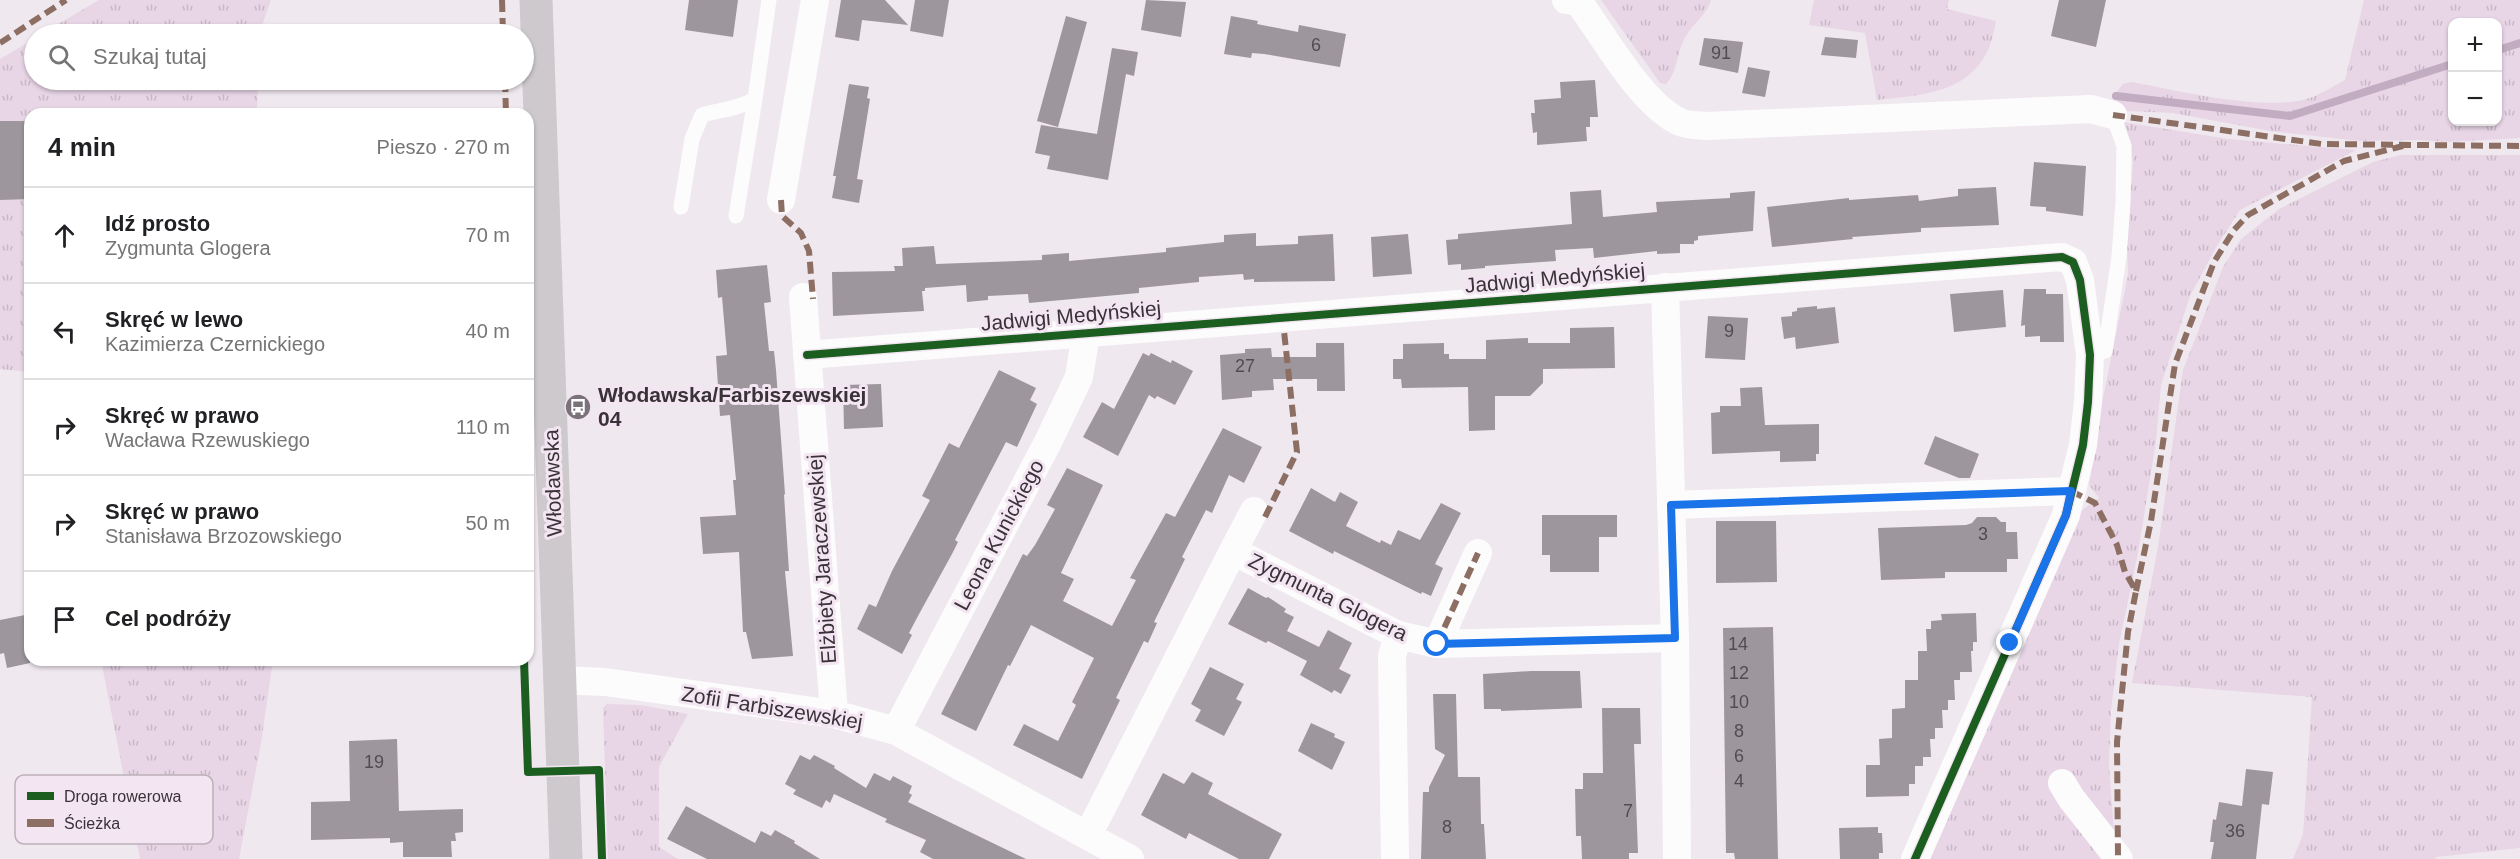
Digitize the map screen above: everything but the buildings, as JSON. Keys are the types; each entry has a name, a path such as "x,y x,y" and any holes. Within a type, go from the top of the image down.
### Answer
{"main road":[{"name":"Włodawska","path":"536,0 566,859"}],"street":[{"path":"781,201 815,0"},
{"path":"1574,1 1645,95 1669,116 1683,124 1708,126 2091,108 2113,115"},
{"name":"Jadwigi Medyńskiej","path":"807,355 2062,257 2073,262 2080,280 2090,355 2084,434 2066,515 1915,859"},
{"path":"1665,287 1675,638 1677,859"},
{"name":"Elżbiety Jaraczewskiej","path":"803,297 834,714"},
{"name":"Leona Kunickiego","path":"897,731 1048,442 1079,377 1086,333"},
{"path":"1671,505 2071,491"},
{"name":"Zygmunta Glogera","path":"1088,835 1254,511"},
{"name":"Zygmunta Glogera","path":"1233,552 1398,635 1437,644 1675,638"},
{"path":"1437,644 1478,553"},
{"path":"1395,859 1392,656 1398,635"},
{"name":"Zofii Farbiszewskiej","path":"560,680 605,682 834,714 897,731 1130,859"},
{"path":"2062,783 2071,798 2119,859"}],"lane":[{"path":"736,216 769,0"},
{"path":"681,207 692,139 702,115 724,108 741,107 754,99"},
{"path":"2090,355 2105,351 2119,257 2124,146 2113,115"}],"green space":[{"path":"99,0 271,0 263,24 58,24"},
{"path":"1601,0 1711,0 1706,11 1687,34 1673,74 1666,84 1660,83"},
{"path":"1814,0 1949,0 1947,9 1996,21 1989,48 1969,75 1942,89 1877,100 1865,33 1809,25"},
{"path":"2364,0 2520,0 2520,138 2449,142 2359,141 2270,131 2173,113 2127,111 2117,101 2116,93 2123,84 2132,82 2218,98 2264,103 2303,100 2345,80"},
{"path":"24,45 24,90 258,90 257,108 24,108 24,371 0,369 0,59"},
{"path":"2123,122 2228,139 2356,150 2240,210 2190,296 2161,385 2156,441 2138,553 2119,644 2111,711 2109,766 2116,859 1925,859 2078,513 2099,498 2089,485 2098,423 2128,275 2127,244 2133,162 2131,144"},
{"path":"2401,155 2520,155 2520,848 2436,857 2435,859 2293,859 2303,834 2312,697 2132,683 2158,547 2183,370 2223,267 2241,239 2279,209 2373,162"},
{"path":"102,666 272,666 261,743 239,859 140,859 137,844 213,844 213,775 124,775"},
{"path":"607,704 641,705 688,714 659,767 659,847 678,859 608,859 603,708"}],"waterway":[{"path":"2502,49 2520,43"},
{"path":"2116,96 2290,116 2448,65"}],"marked path":[{"path":"29,24 66,0"},
{"path":"502,0 503,24"},
{"path":"0,43 24,27"},
{"path":"505,90 506,108"},
{"path":"2113,115 2322,144 2520,146"},
{"path":"2136,591 2151,521 2175,364 2214,262 2234,230 2248,215 2344,161 2403,146"},
{"path":"781,200 782,216 801,233 809,251 813,299"},
{"path":"1265,517 1297,452 1284,331"},
{"path":"2071,491 2095,503 2117,545 2125,572 2136,591 2128,632 2117,742 2118,858"},
{"path":"1437,644 1478,553"}],"cycle path":[{"path":"807,355 2048,258 2062,257 2073,262 2080,280 2090,355 2083,445 2066,515 1915,859"},
{"path":"524,666 528,772 599,770 602,859"}],"place":[{"name":"Włodawska/Farbiszewskiej 04","path":"578,407"}],"route":[{"path":"1437,644 1675,638 1671,505 2071,491 2066,515 2010,643"}]}
